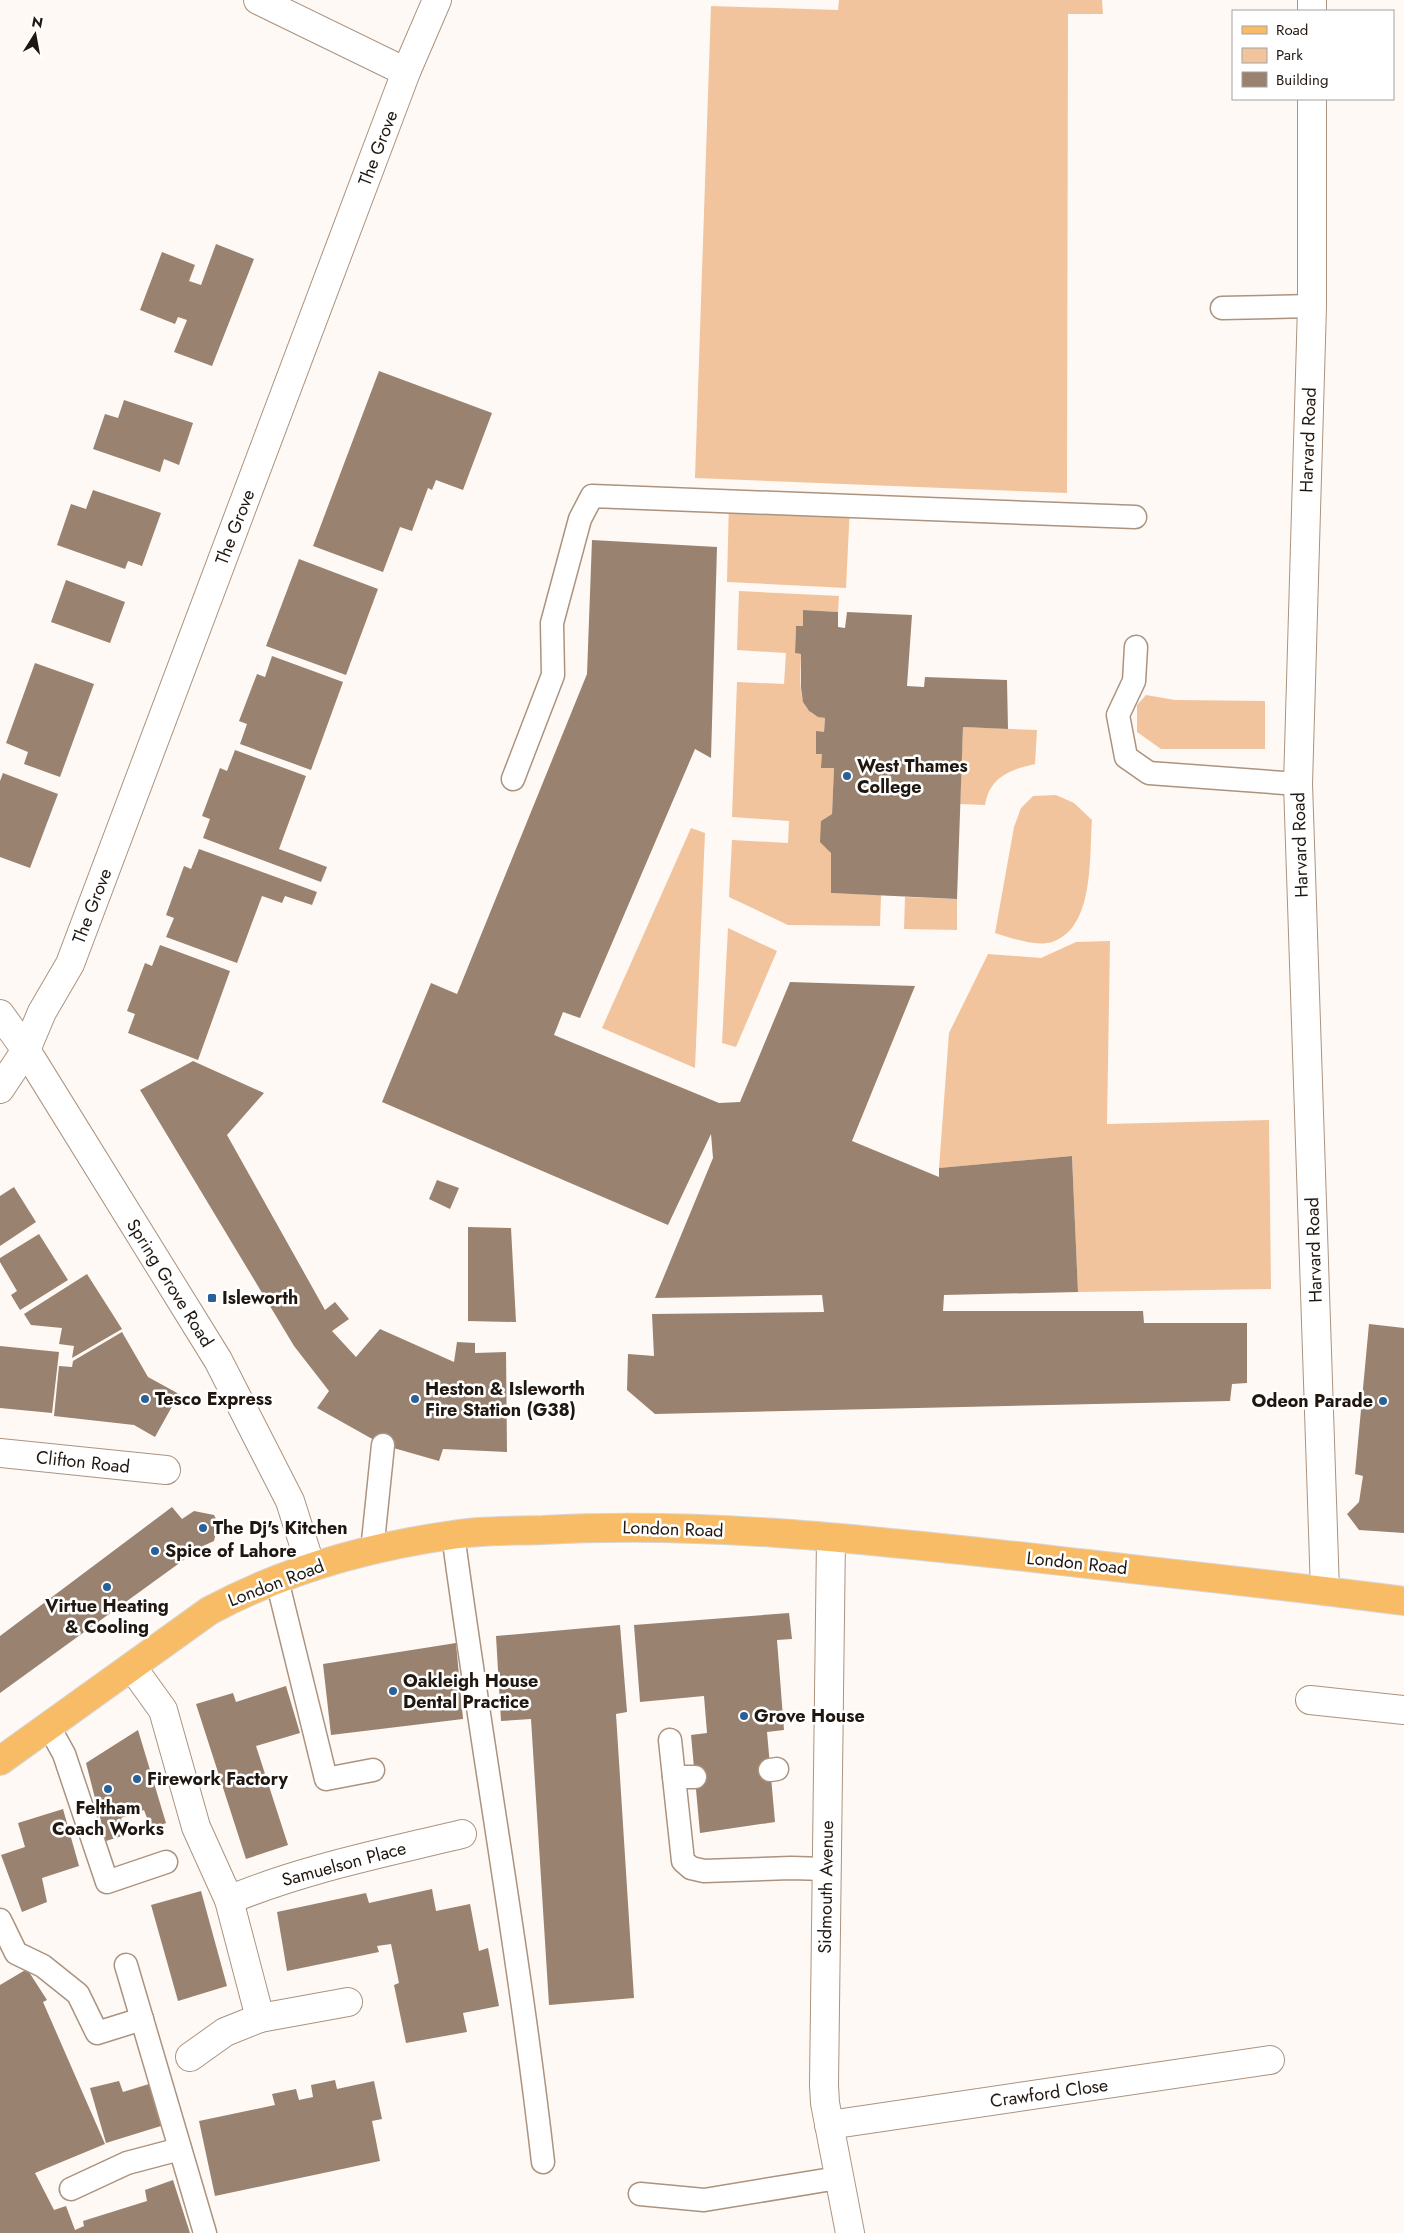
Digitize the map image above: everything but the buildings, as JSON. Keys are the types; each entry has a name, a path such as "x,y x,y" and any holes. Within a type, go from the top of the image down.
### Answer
{"main road":[{"name":"London Road","path":"0,1761 209,1611 239,1595 311,1568 372,1550 453,1534 628,1527 710,1529 944,1548 1404,1601"}],"street":[{"path":"258,0 406,72"},
{"name":"The Grove","path":"0,1089 26,1050 42,1012 70,964 406,72 437,0"},
{"name":"Harvard Road","path":"1312,100 1312,306 1298,784 1325,1591"},
{"name":"Spring Grove Road","path":"0,1014 26,1050 218,1360 290,1501 311,1568"},
{"name":"Clifton Road","path":"0,1453 166,1470"},
{"name":"Sidmouth Avenue","path":"831,1538 824,2103 850,2233"},
{"path":"132,1667 163,1710 196,1827 229,1900 260,2018"},
{"path":"1310,1700 1404,1710"},
{"name":"Samuelson Place","path":"229,1900 264,1885 331,1866 462,1834"},
{"path":"190,2057 225,2032 260,2018 348,2002"},
{"name":"Crawford Close","path":"829,2125 1270,2060"}],"lane":[{"path":"1222,308 1312,306"},
{"path":"512,779 553,674 552,623 580,520 592,496 1135,517"},
{"path":"1136,647 1134,682 1118,715 1126,757 1148,773 1298,784"},
{"path":"372,1550 383,1445"},
{"path":"453,1534 468,1650 530,2046 544,2162"},
{"path":"277,1580 326,1779 373,1770"},
{"path":"49,1727 64,1754 107,1882 166,1862"},
{"path":"670,1740 684,1777 683,1861 691,1868 704,1871 790,1868 826,1869"},
{"path":"0,1920 16,1953 43,1966 78,1994 97,2033 142,2019"},
{"path":"126,1965 205,2233"},
{"path":"71,2189 127,2163 180,2149"},
{"path":"640,2194 704,2200 838,2178"}],"green space":[{"path":"839,0 1102,0 1103,14 1068,14 1067,493 695,478 711,6 838,10"},
{"path":"729,501 850,506 846,588 727,582"},
{"path":"739,591 839,596 838,612 804,610 803,626 796,626 795,653 801,654 800,683 804,702 808,710 815,715 825,718 824,732 816,732 816,754 822,754 822,768 834,768 832,814 821,821 831,853 831,893 881,895 880,926 788,925 729,897 732,840 788,843 789,821 732,817 737,682 784,684 786,653 737,650"},
{"path":"1146,695 1175,700 1265,701 1265,749 1161,749 1137,732 1137,705"},
{"path":"963,727 1037,730 1035,764 1002,776 991,787 985,805 960,804"},
{"path":"1056,795 1074,803 1092,820 1089,871 1083,907 1076,922 1066,934 1052,942 1031,943 995,933 1014,827 1021,808 1033,796"},
{"path":"691,828 705,833 695,1068 602,1028"},
{"path":"905,897 957,899 957,930 904,929"},
{"path":"728,928 777,951 736,1047 722,1043"},
{"path":"1110,941 1107,1124 1269,1120 1271,1289 1078,1292 1072,1156 939,1168 949,1033 988,954 1041,958 1076,942"}],"place":[{"name":"West Thames College","path":"847,776"},
{"name":"Isleworth","path":"212,1298"},
{"name":"Tesco Express","path":"145,1399"},
{"name":"Heston & Isleworth Fire Station (G38)","path":"415,1399"},
{"name":"Odeon Parade","path":"1383,1401"},
{"name":"The Dj's Kitchen","path":"203,1528"},
{"name":"Spice of Lahore","path":"155,1551"},
{"name":"Virtue Heating & Cooling","path":"107,1587"},
{"name":"Oakleigh House Dental Practice","path":"393,1691"},
{"name":"Grove House","path":"744,1716"},
{"name":"Firework Factory","path":"137,1779"},
{"name":"Feltham Coach Works","path":"108,1789"}]}
